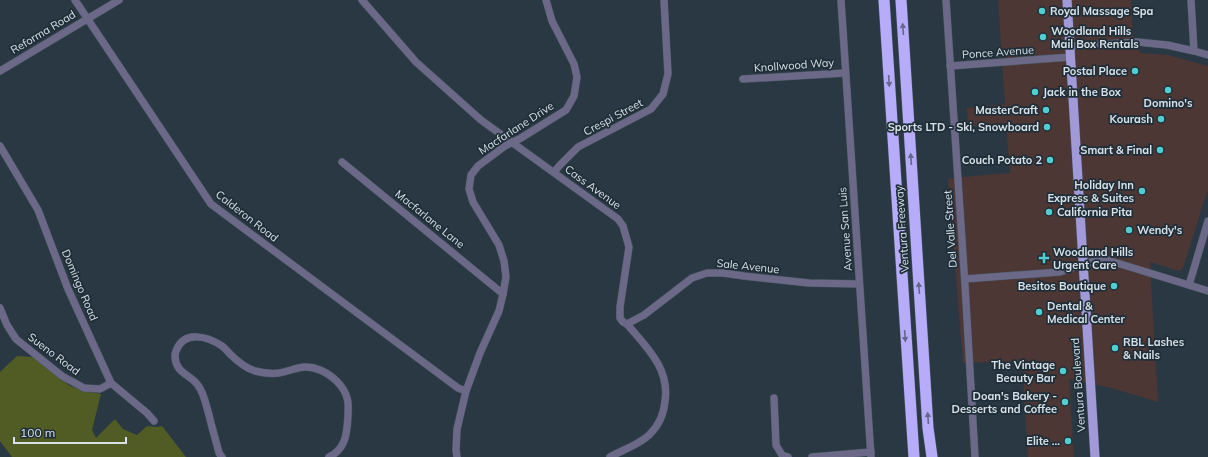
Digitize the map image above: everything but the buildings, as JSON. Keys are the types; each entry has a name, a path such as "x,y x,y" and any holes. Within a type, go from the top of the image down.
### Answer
{"highway":[{"name":"Ventura Freeway","path":"884,0 914,457"},
{"name":"Ventura Freeway","path":"901,0 928,428 932,457"}],"main road":[{"name":"Ventura Boulevard","path":"1067,0 1095,457"}],"street":[{"name":"Calderon Road","path":"75,0 211,204 458,388 466,391"},
{"name":"Reforma Road","path":"0,71 119,0"},
{"name":"Cass Avenue","path":"362,0 416,62 481,120 618,219 623,226 629,247 620,307 620,318 627,324 654,357 661,369 666,383 666,396 660,421 650,435 610,457"},
{"name":"Macfarlane Drive","path":"457,457 457,429 466,391 480,353 499,311 506,278 504,261 499,245 473,202 469,189 471,175 478,166 505,146 513,143 566,110 574,96 577,77 574,64 552,21 546,0"},
{"name":"Crespi Street","path":"554,172 578,148 651,109 662,94 668,74 664,0"},
{"name":"Avenue San Luis","path":"841,0 871,454"},
{"name":"Del Valle Street","path":"946,0 965,279 975,457"},
{"path":"1191,0 1194,51"},
{"path":"1070,46 1137,42 1162,44 1208,55"},
{"name":"Ponce Avenue","path":"950,66 1071,57"},
{"name":"Knollwood Way","path":"743,79 846,73"},
{"name":"Domingo Road","path":"0,146 38,210 68,289 111,383 147,412 154,421"},
{"name":"Macfarlane Lane","path":"342,162 503,294"},
{"path":"1189,285 1208,221"},
{"path":"965,279 1060,272 1083,264 1100,260 1109,260 1208,291"},
{"name":"Sale Avenue","path":"627,324 644,316 688,280 707,273 723,273 809,283 859,284"},
{"name":"Sueno Road","path":"0,308 7,325 16,339 62,376 84,388 100,389 111,383"},
{"path":"222,457 219,453 203,394 197,384 179,369 176,361 175,352 181,342 190,337 200,337 223,346 236,361 254,371 279,373 299,367 312,367 322,371 337,381 347,396 349,402 348,428 346,438 342,446 334,455 329,457"},
{"path":"774,398 776,445 782,455 788,457"},
{"path":"812,457 871,454"}],"shaded area":[{"path":"998,0 1131,0 1133,35 1140,53 1168,55 1208,66 1208,191 1183,268 1179,271 1150,262 1158,402 1111,388 1069,379 1074,457 1028,457 1022,361 963,363 948,179 1010,173 1006,124 968,126 967,108 1005,104"}],"green space":[{"path":"17,356 33,357 70,386 84,391 101,394 92,430 96,438 115,419 123,429 137,435 147,426 162,426 186,457 12,457 0,441 0,372"}],"place":[{"name":"Royal Massage Spa","path":"1042,11"},
{"name":"Woodland Hills Mail Box Rentals","path":"1043,37"},
{"name":"Postal Place","path":"1135,71"},
{"name":"Domino's","path":"1168,90"},
{"name":"Jack in the Box","path":"1035,92"},
{"name":"MasterCraft","path":"1046,110"},
{"name":"Kourash","path":"1161,119"},
{"name":"Sports LTD - Ski, Snowboard","path":"1047,127"},
{"name":"Smart & Final","path":"1160,150"},
{"name":"Couch Potato 2","path":"1050,160"},
{"name":"Holiday Inn Express & Suites","path":"1142,191"},
{"name":"California Pita","path":"1049,212"},
{"name":"Wendy's","path":"1129,230"},
{"name":"Woodland Hills Urgent Care","path":"1044,258"},
{"name":"Besitos Boutique","path":"1114,286"},
{"name":"Dental & Medical Center","path":"1039,312"},
{"name":"RBL Lashes & Nails","path":"1115,348"},
{"name":"The Vintage Beauty Bar","path":"1063,371"},
{"name":"Doan's Bakery - Desserts and Coffee","path":"1065,402"},
{"name":"Elite ...","path":"1068,441"}]}
